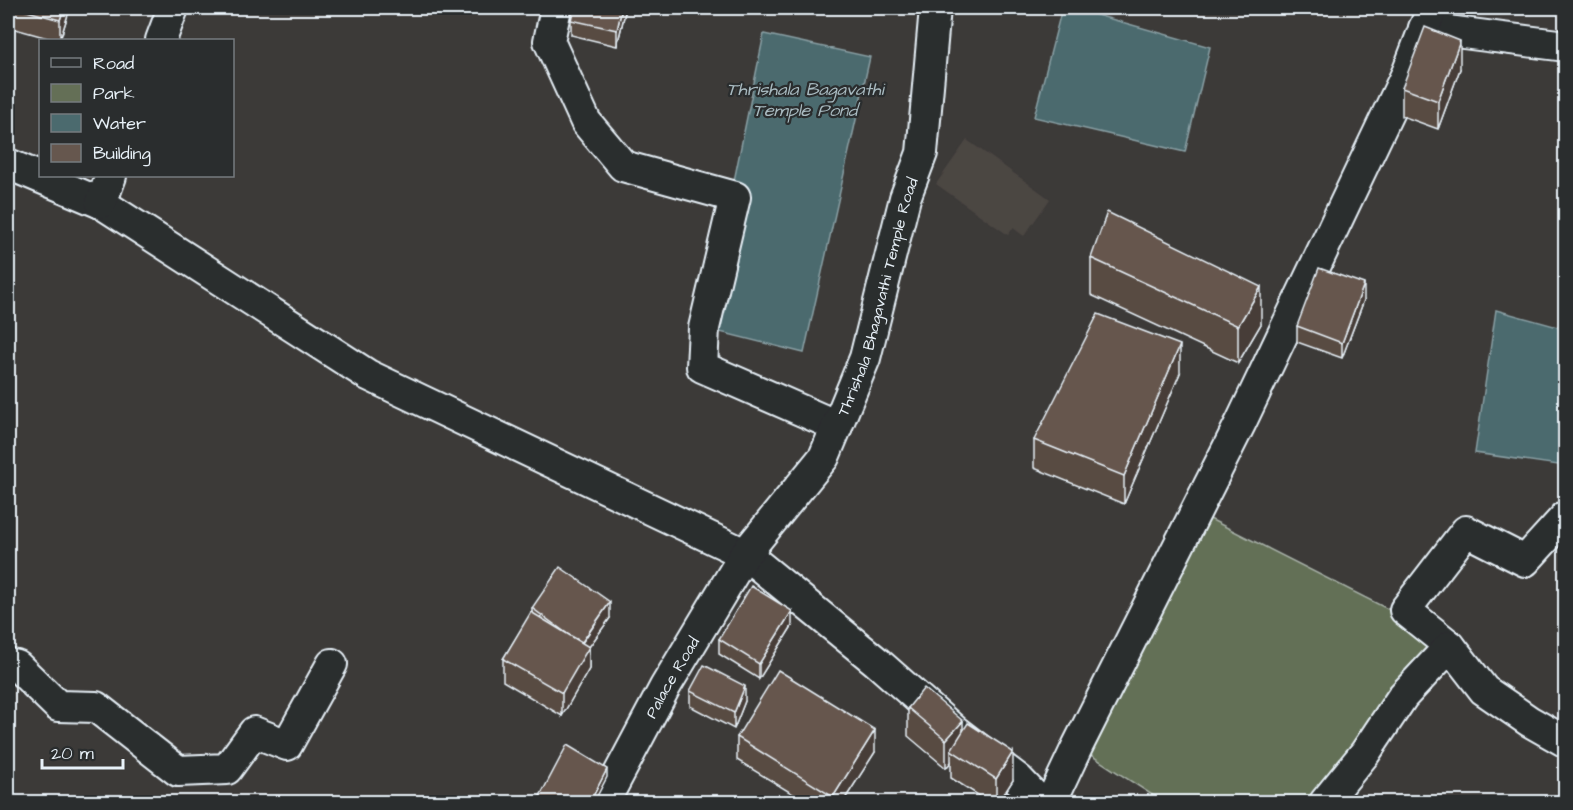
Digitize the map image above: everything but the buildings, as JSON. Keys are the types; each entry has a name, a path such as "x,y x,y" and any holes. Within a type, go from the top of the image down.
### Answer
{"street":[{"path":"161,39 173,8"},
{"path":"556,8 549,41 586,122 623,166 735,196 704,328 702,367 837,426"},
{"name":"Thrishala Bhagavathi Temple Road","path":"745,554 824,458 865,358 906,198 922,153 935,8"},
{"path":"1051,802 1241,422 1403,82 1428,18 1566,46"},
{"path":"8,164 39,172"},
{"path":"59,177 106,189 368,375 745,554 877,662 955,731 1019,780 1040,802"},
{"path":"1566,516 1525,561 1466,531 1406,610 1450,646 1484,690 1529,721 1566,742"},
{"name":"Palace Road","path":"604,802 665,687 745,554"},
{"path":"1325,802 1365,753 1403,696 1450,646"},
{"path":"8,664 17,666 58,706 96,707 178,771 227,769 254,732 287,745 332,663"}],"shaded area":[{"path":"967,140 1050,199 1024,236 1013,228 1008,235 936,184"}],"green space":[{"path":"1206,517 1445,638 1315,802 1163,802 1089,754"}],"water":[{"path":"1062,8 1072,8 1210,47 1185,152 1034,117"},
{"name":"Thrishala Bagavathi Temple Pond","path":"764,34 870,57 804,353 704,328"},
{"path":"1496,310 1565,329 1565,466 1475,453"}]}
